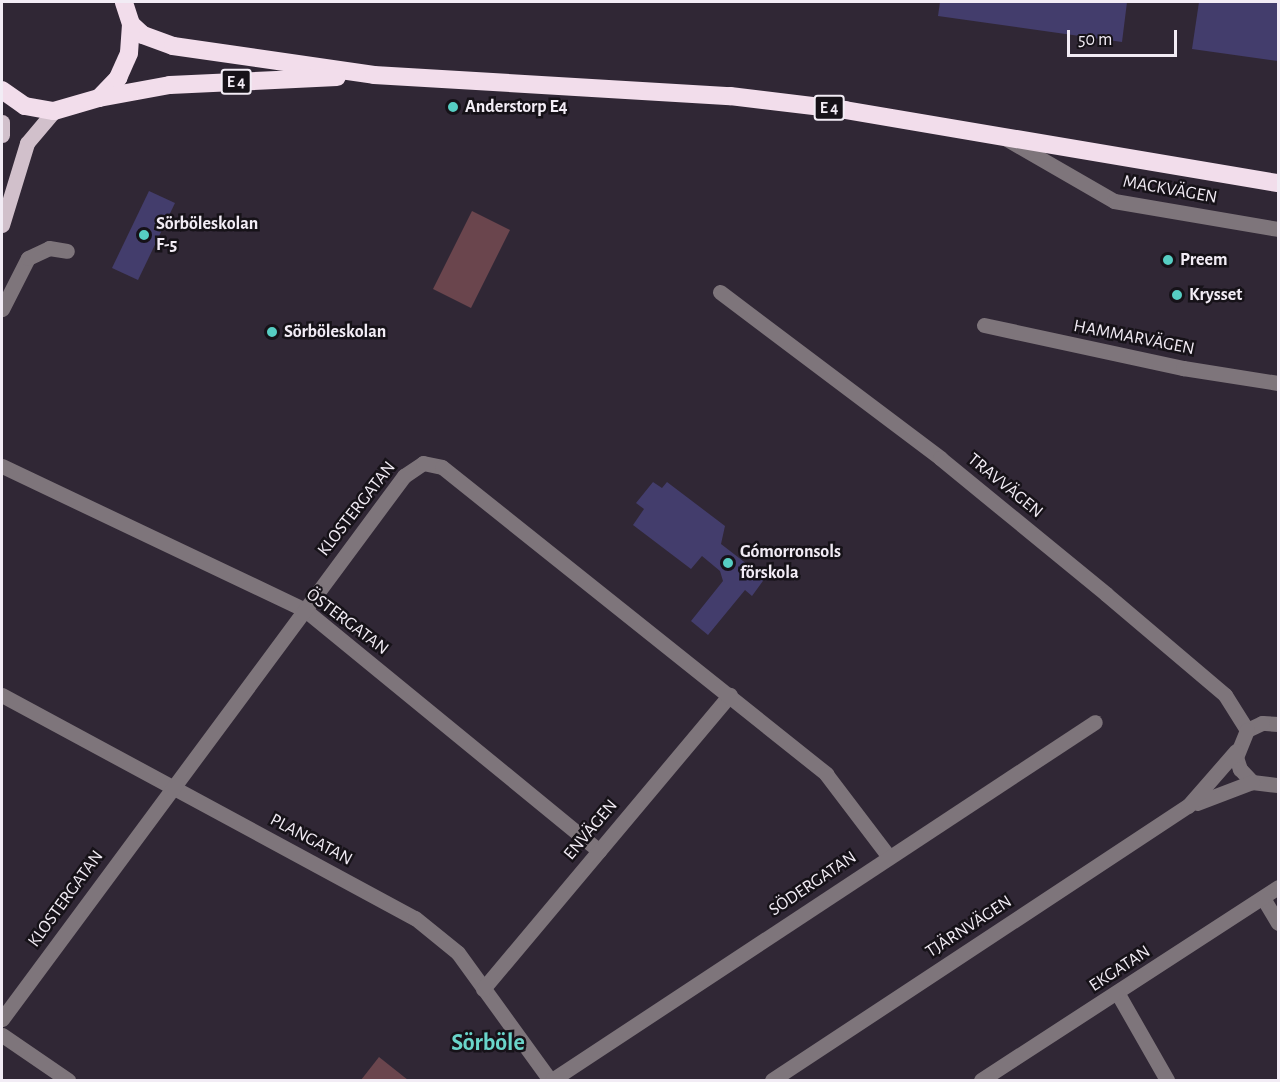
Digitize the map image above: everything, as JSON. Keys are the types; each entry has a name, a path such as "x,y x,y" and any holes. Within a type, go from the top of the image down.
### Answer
{"highway":[{"path":"2,90 26,106 54,111 99,98 125,66 131,24 124,2"},
{"name":"E 4","path":"131,24 143,35 173,46 374,75 730,96 1000,135 1278,183"},
{"name":"E 4","path":"99,98 171,85 374,75"}],"main road":[{"path":"2,225 27,143 54,111"},
{"path":"2,122 2,135"}],"street":[{"name":"MACKVÄGEN","path":"1000,135 1114,201 1278,229"},
{"path":"2,309 28,258 49,248 67,251"},
{"name":"TRAVVÄGEN","path":"720,292 940,458 1106,594 1225,695 1247,730"},
{"name":"HAMMARVÄGEN","path":"984,325 1183,368 1278,383"},
{"name":"KLOSTERGATAN","path":"2,1019 404,476 423,463 442,467 826,774 889,857"},
{"name":"ÖSTERGATAN","path":"2,466 305,610 599,851"},
{"name":"PLANGATAN","path":"2,695 415,918 458,953 551,1080"},
{"name":"ENVÄGEN","path":"483,989 730,695"},
{"name":"SÖDERGATAN","path":"551,1080 889,857 950,822 1095,722"},
{"path":"1247,730 1262,723 1278,724"},
{"name":"TJÄRNVÄGEN","path":"1188,806 1236,751 1247,730"},
{"path":"1236,751 1240,770 1252,782 1278,784"},
{"name":"TJÄRNVÄGEN","path":"771,1080 1188,806 1252,782"},
{"name":"EKGATAN","path":"981,1080 1118,994 1278,887"},
{"path":"1263,898 1278,922"},
{"path":"1118,994 1167,1080"},
{"path":"2,1035 68,1080"}],"shaded area":[{"path":"472,211 510,230 471,308 433,289"},
{"path":"379,1057 408,1080 361,1080"}],"building":[{"path":"940,2 1127,2 1122,42 938,16"},
{"path":"1199,2 1278,2 1278,61 1192,49"},
{"name":"Sörböleskolan F-5","path":"149,191 175,203 138,280 112,268"},
{"name":"Gómorronsols förskola","path":"653,482 662,488 667,482 725,526 721,544 765,578 752,596 745,590 708,635 691,621 723,581 720,571 702,556 691,569 633,525 644,509 636,503"}],"place":[{"name":"Anderstorp E4","path":"453,107"},
{"name":"Sörböleskolan F-5","path":"144,235"},
{"name":"Preem","path":"1168,260"},
{"name":"Krysset","path":"1177,295"},
{"name":"Sörböleskolan","path":"272,332"},
{"name":"Gómorronsols förskola","path":"728,563"}],"district":[{"name":"Sörböle","path":"488,1044"}]}
